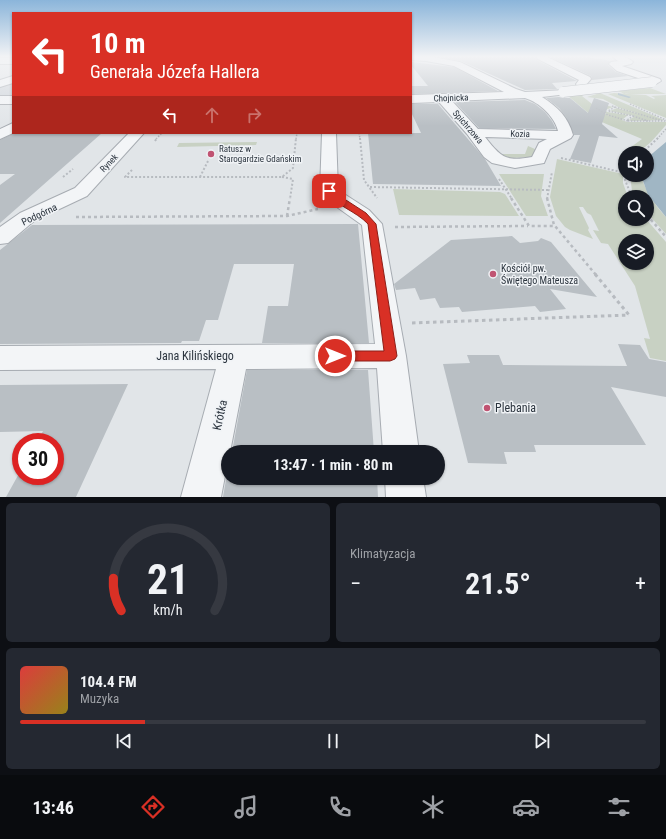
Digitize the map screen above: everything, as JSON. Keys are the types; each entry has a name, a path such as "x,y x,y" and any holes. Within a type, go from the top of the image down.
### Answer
{"street":[{"path":"0,84 10,80"},
{"path":"489,80 512,92 534,97 549,107 563,123 566,135"},
{"path":"580,84 585,80"},
{"name":"Chojnicka","path":"412,99 526,95 658,81"},
{"name":"Spichrzowa","path":"442,98 474,133 491,156 500,161 511,163 528,163 538,160 544,146 566,135"},
{"path":"0,100 12,100"},
{"path":"0,135 12,128"},
{"name":"Kozia","path":"474,133 566,135"},
{"name":"Rynek","path":"81,192 136,134"},
{"path":"328,134 326,200 334,196 364,214 372,224 386,324 400,445"},
{"name":"Podgórna","path":"0,238 15,225 28,217 65,202 81,192"},
{"path":"0,218 28,217"},
{"name":"Krótka","path":"202,497 234,356"},
{"name":"Jana Kilińskiego","path":"0,358 390,356"},
{"path":"405,485 406,497"}],"path":[{"path":"628,104 666,121"},
{"path":"594,105 608,115 629,121 666,121"},
{"path":"606,105 666,121"},
{"path":"627,114 607,111 615,108 650,122"},
{"path":"629,121 627,120 633,116"},
{"path":"650,146 661,136 666,129"},
{"path":"153,144 161,134"},
{"path":"282,177 293,168 297,134"},
{"path":"359,134 364,180 379,202"},
{"path":"566,135 573,137 574,140 556,150 555,157 618,172"},
{"path":"200,177 208,161"},
{"path":"134,166 125,177 282,177 293,179 288,216"},
{"path":"386,324 629,315 554,226 547,199 552,170"},
{"path":"497,176 529,226"},
{"path":"369,187 548,190"},
{"path":"69,217 288,216 326,200"},
{"path":"654,223 666,237"},
{"path":"391,227 554,226"}],"shaded area":[{"path":"12,80 12,99 0,99 0,86"}],"green space":[{"path":"650,88 666,94 625,94 618,91"},
{"path":"600,93 664,120 631,121 629,120 635,116 610,111 617,108 640,114 620,108 603,99 587,97"},
{"path":"585,94 582,96 609,116 592,102 613,107 605,110 607,112 628,115 622,120 627,122 666,122 666,125 646,146 632,146 642,139 593,117 567,95"},
{"path":"608,94 646,95 654,99 655,98 651,96 666,95 666,118"},
{"path":"257,142 256,145 177,147 179,143"},
{"path":"528,146 535,149 532,157 511,158 498,154 525,154"},
{"path":"557,159 618,173 618,182 623,182 626,190 618,190 618,226 652,226 666,242 666,361 650,358 644,338 650,339 635,286 625,270 654,270 654,234 618,234 618,260 608,244 601,243 593,230 599,231 591,215 587,213 583,207 579,207 593,239 565,227 556,216 550,197"},
{"path":"499,174 544,174 541,196 548,216 526,216"},
{"path":"631,182 643,182 647,190 632,190"},
{"path":"393,189 500,192 505,194 519,216 399,215"},
{"path":"654,202 666,217 666,234 654,221"}],"water":[{"path":"666,142 666,217 654,202 654,190 646,190 643,182 654,182 654,152"}],"building":[{"path":"423,80 478,80 498,91 412,94 412,86 428,86"},
{"path":"503,80 577,81 552,83 557,89 525,90"},
{"path":"546,98 570,98 588,113 594,98 609,103 602,124 618,138 599,136 591,163 570,159 580,135 574,135 566,117 559,108"},
{"path":"525,100 535,104 545,112 556,129 479,128 455,102"},
{"path":"412,104 438,104 485,159 501,186 373,184 368,134 421,133 412,114"},
{"path":"12,134 101,134 0,223 0,185 15,174 0,174 0,140"},
{"path":"358,224 369,343 262,343 268,306 288,306 294,264 234,264 218,320 206,320 199,341 182,341 181,343 0,344 0,250 32,225"},
{"name":"Kościół pw. Świętego Mateusza","path":"512,236 520,243 538,241 541,238 551,242 597,297 550,289 566,309 540,312 535,306 462,312 459,307 440,308 435,298 420,300 415,288 396,290 394,284 451,240"},
{"path":"618,344 640,345 649,359 666,362 666,397 611,387 646,445 534,445 536,452 504,452 507,464 468,463 443,364 470,363 467,355 499,355 503,365 627,366"},
{"path":"247,370 368,370 373,445 233,445"},
{"path":"128,384 76,497 6,497 13,485 64,485 64,433 42,433 43,431 0,432 0,385"},
{"path":"225,485 377,485 378,497 223,497"}],"waterway":[{"path":"619,94 629,97"}],"place":[{"name":"Ratusz w Starogardzie Gdańskim","path":"211,154"},
{"name":"Kościół pw. Świętego Mateusza","path":"493,274"},
{"name":"Plebania","path":"487,408"}],"route":[{"path":"329,191 334,196 364,214 372,224 390,356 335,356"}]}
